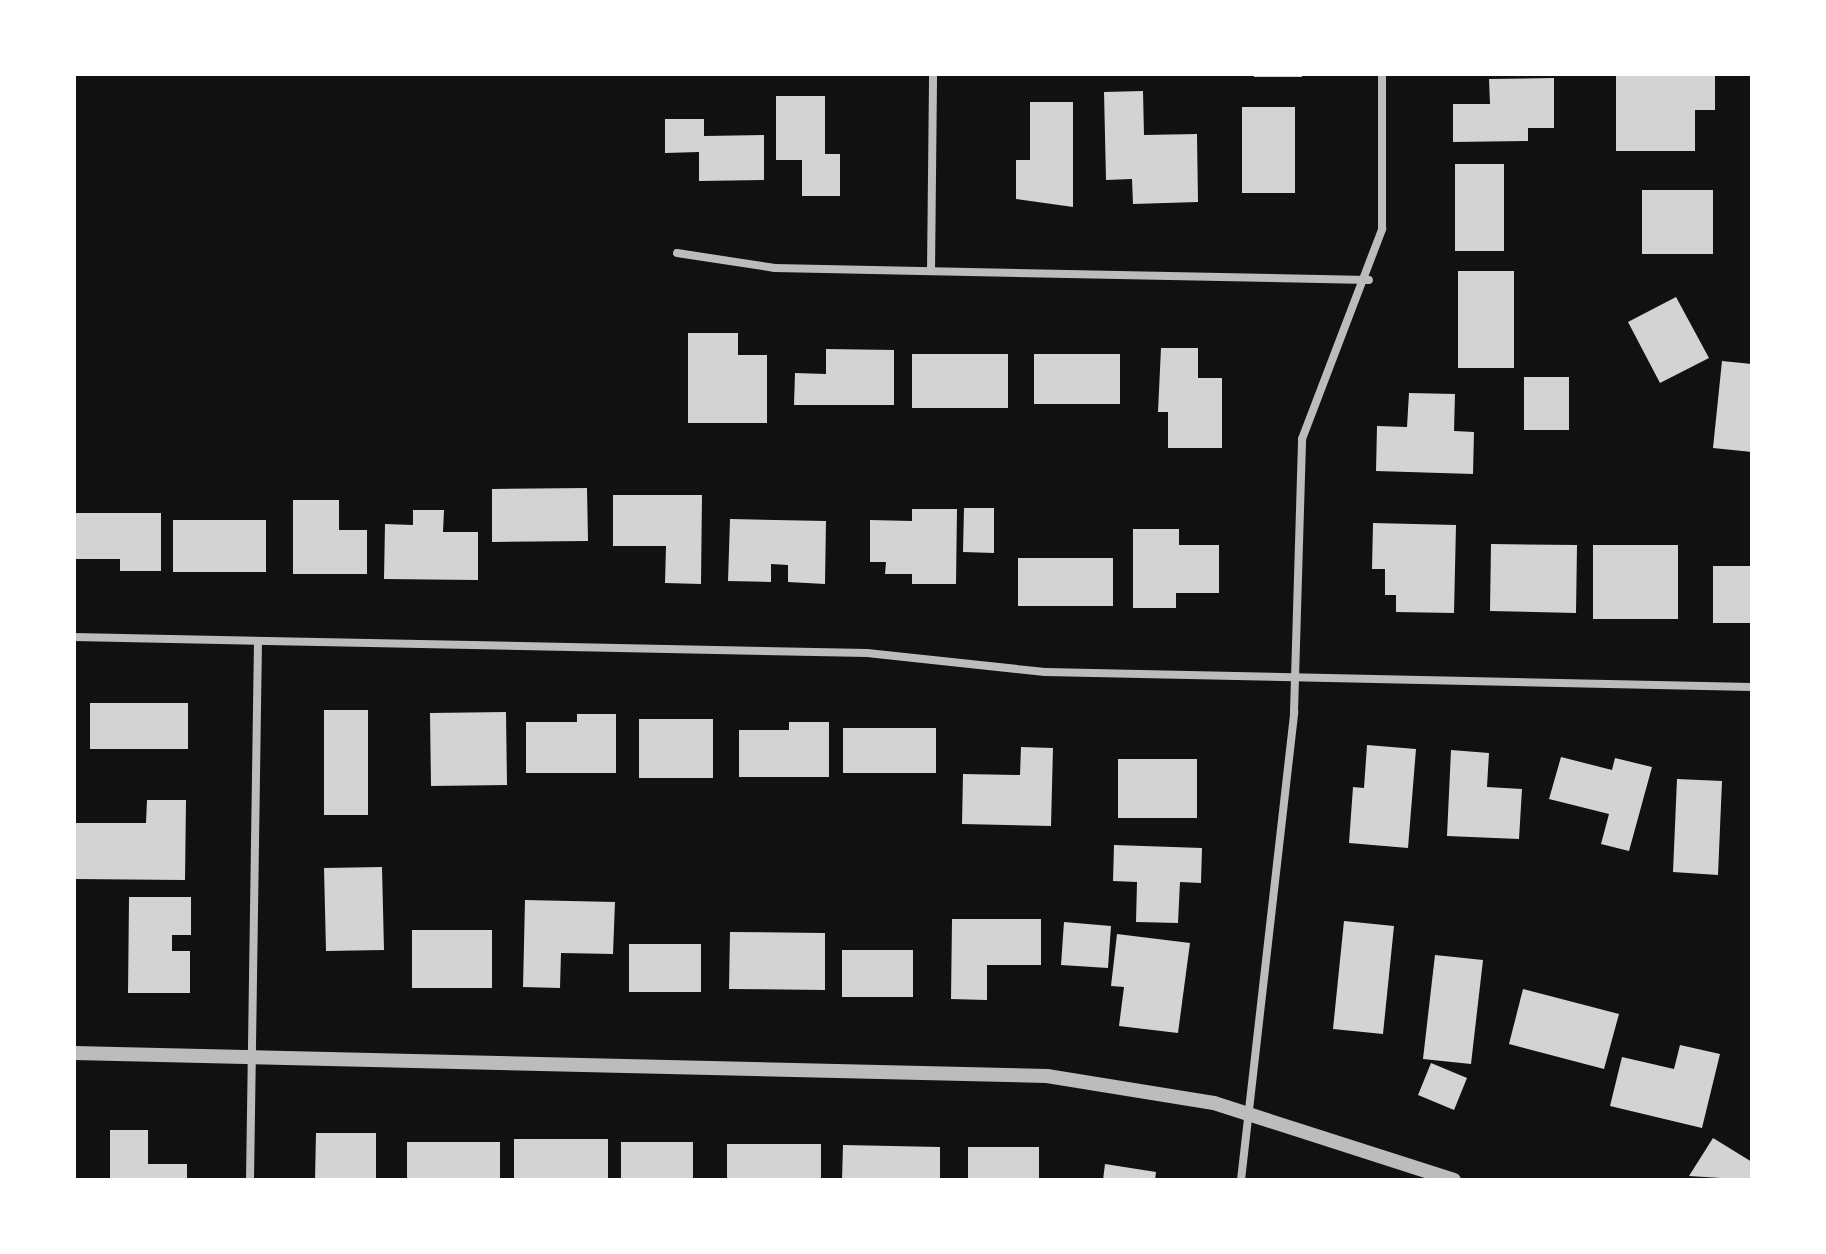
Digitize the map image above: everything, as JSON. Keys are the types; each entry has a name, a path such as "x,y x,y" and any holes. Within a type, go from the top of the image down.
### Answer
{"street":[{"path":"931,271 933,74"},
{"path":"1241,1180 1296,679 1302,439 1369,280 1382,229 1382,74"},
{"path":"677,253 775,268 1369,280"},
{"path":"74,637 867,653 1045,672 1752,687"},
{"path":"250,1180 258,641"},
{"path":"74,1053 955,1070 1135,1087 1250,1112 1454,1180"}],"building":[{"path":"1254,74 1302,74 1302,77 1254,77"},
{"path":"1616,74 1715,74 1715,110 1695,110 1695,151 1616,151"},
{"path":"1554,78 1554,128 1528,128 1528,141 1453,142 1453,104 1490,104 1489,79"},
{"path":"1143,91 1144,135 1197,134 1198,202 1133,204 1132,179 1106,180 1104,92"},
{"path":"776,96 825,96 825,154 840,154 840,196 802,196 802,160 776,160"},
{"path":"1030,102 1073,102 1073,207 1016,199 1016,160 1030,160"},
{"path":"1242,107 1295,107 1295,193 1242,193"},
{"path":"665,119 704,119 704,136 764,135 764,180 699,181 699,152 665,153"},
{"path":"1455,164 1504,164 1504,251 1455,251"},
{"path":"1642,190 1713,190 1713,254 1642,254"},
{"path":"1458,271 1514,271 1514,368 1458,368"},
{"path":"1676,297 1709,358 1660,383 1628,322"},
{"path":"688,333 738,333 738,355 767,355 767,423 688,423"},
{"path":"1161,348 1198,348 1198,378 1222,378 1222,448 1168,448 1168,412 1158,412"},
{"path":"826,349 894,350 894,405 794,405 795,373 826,374"},
{"path":"912,354 1008,354 1008,408 912,408"},
{"path":"1034,354 1120,354 1120,404 1034,404"},
{"path":"1722,361 1752,364 1752,452 1713,448"},
{"path":"1524,377 1569,377 1569,430 1524,430"},
{"path":"1409,393 1455,394 1454,431 1474,432 1473,474 1376,471 1377,426 1407,427"},
{"path":"587,488 588,541 492,542 492,489"},
{"path":"613,495 702,495 701,584 665,583 666,546 613,546"},
{"path":"293,500 339,500 339,530 367,530 367,574 293,574"},
{"path":"964,508 994,508 994,553 963,552"},
{"path":"912,509 957,509 956,584 912,584 912,574 885,574 886,562 870,562 870,520 912,521"},
{"path":"413,510 444,510 443,532 478,532 478,580 384,579 385,524 413,525"},
{"path":"74,513 161,513 161,571 120,571 120,559 74,559"},
{"path":"730,519 826,521 825,584 788,582 788,565 771,564 771,582 728,581"},
{"path":"173,520 266,520 266,572 173,572"},
{"path":"1373,523 1456,525 1454,613 1396,612 1396,595 1385,595 1385,569 1372,569"},
{"path":"1133,529 1179,529 1179,545 1219,545 1219,593 1176,593 1176,608 1133,608"},
{"path":"1491,544 1577,545 1576,613 1490,611"},
{"path":"1593,545 1678,545 1678,619 1593,619"},
{"path":"1018,558 1113,558 1113,606 1018,606"},
{"path":"1713,566 1752,566 1752,623 1713,623"},
{"path":"90,703 188,703 188,749 90,749"},
{"path":"324,710 368,710 368,815 324,815"},
{"path":"506,712 507,785 431,786 430,713"},
{"path":"577,714 616,714 616,773 526,773 526,722 577,722"},
{"path":"639,719 713,719 713,778 639,778"},
{"path":"789,722 829,722 829,777 739,777 739,730 789,730"},
{"path":"843,728 936,728 936,773 843,773"},
{"path":"1367,745 1416,749 1408,848 1349,843 1353,787 1364,788"},
{"path":"1021,747 1053,748 1051,826 962,824 963,774 1020,775"},
{"path":"1451,750 1489,753 1487,787 1522,789 1519,839 1447,836"},
{"path":"1561,757 1612,770 1615,758 1652,767 1629,851 1601,844 1609,814 1549,799"},
{"path":"1118,759 1197,759 1197,818 1118,818"},
{"path":"1677,779 1722,781 1718,875 1673,872"},
{"path":"147,800 186,800 185,880 74,879 74,823 146,823"},
{"path":"1114,845 1202,848 1201,883 1180,882 1178,923 1136,922 1137,882 1113,881"},
{"path":"382,867 384,950 326,951 324,868"},
{"path":"129,897 191,897 191,935 172,935 172,951 190,951 190,993 128,993"},
{"path":"525,900 615,902 613,954 561,953 560,988 523,987"},
{"path":"952,919 1041,919 1041,965 987,965 987,1000 951,999"},
{"path":"1344,921 1394,926 1383,1034 1333,1029"},
{"path":"1064,922 1111,926 1108,968 1061,965"},
{"path":"412,930 492,930 492,988 412,988"},
{"path":"730,932 825,933 825,990 729,989"},
{"path":"1117,934 1190,943 1178,1033 1119,1026 1124,987 1111,986"},
{"path":"629,944 701,944 701,992 629,992"},
{"path":"842,950 913,950 913,997 842,997"},
{"path":"1435,955 1483,960 1471,1064 1423,1059"},
{"path":"1523,989 1619,1014 1604,1069 1509,1044"},
{"path":"1680,1045 1720,1054 1702,1128 1610,1106 1622,1057 1674,1069"},
{"path":"1431,1063 1467,1078 1454,1110 1418,1095"},
{"path":"110,1130 148,1130 148,1164 187,1164 187,1180 110,1180"},
{"path":"316,1133 376,1133 376,1180 315,1180"},
{"path":"1713,1138 1752,1162 1752,1180 1689,1176"},
{"path":"514,1139 608,1139 608,1180 514,1180"},
{"path":"407,1142 500,1142 500,1180 407,1180"},
{"path":"621,1142 693,1142 693,1180 621,1180"},
{"path":"727,1144 821,1144 821,1180 727,1180"},
{"path":"843,1145 940,1147 940,1180 842,1180"},
{"path":"968,1147 1039,1147 1039,1180 968,1180"},
{"path":"1105,1164 1156,1172 1155,1180 1103,1180"}]}
